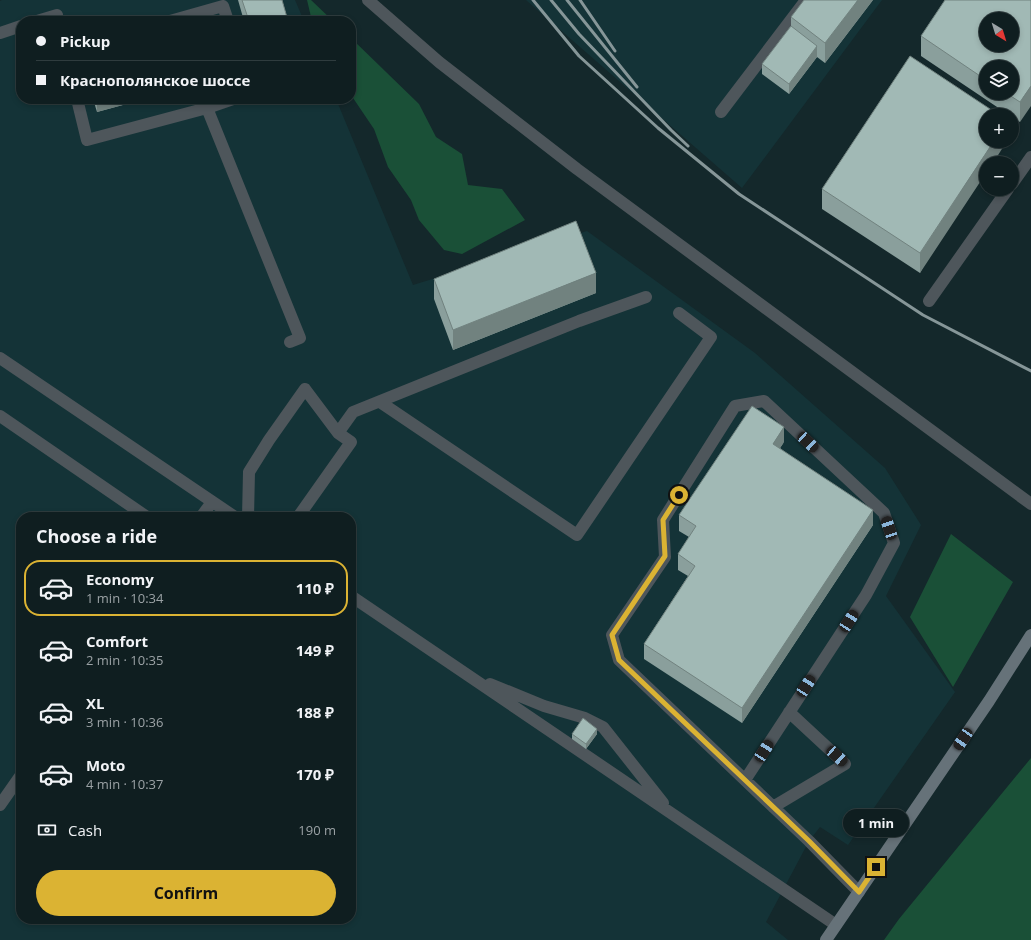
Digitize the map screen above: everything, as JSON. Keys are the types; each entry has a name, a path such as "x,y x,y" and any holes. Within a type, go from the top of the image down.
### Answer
{"main road":[{"path":"826,940 989,701 1031,635"}],"street":[{"path":"368,0 439,62 577,169 1031,504"},
{"path":"721,112 806,0"},
{"path":"188,16 223,6 226,16"},
{"path":"0,33 16,28"},
{"path":"78,104 87,140 219,104"},
{"path":"207,108 300,338 290,342"},
{"path":"1019,174 1031,157"},
{"path":"929,301 1003,196"},
{"path":"338,432 353,412 579,321 646,297"},
{"path":"380,402 577,535 711,337 679,313"},
{"path":"0,358 227,512"},
{"path":"248,512 249,472 269,440 306,389 338,432 351,442 302,512"},
{"path":"745,780 866,596 894,543 884,513 764,401 735,406 663,520 665,556 612,635 619,660 809,841 859,892"},
{"path":"0,416 140,512"},
{"path":"205,512 212,502"},
{"path":"356,599 836,925"},
{"path":"469,676 544,706 585,718 603,727 672,814"},
{"path":"773,807 845,764 789,712"},
{"path":"0,805 16,782"}],"shaded area":[{"path":"2,0 295,0 302,16 16,16 16,104 338,104 413,285 587,231 755,353 885,468 921,525 886,596 955,692 848,845 820,827 809,841 766,922 788,940 0,940 0,1"},
{"path":"526,0 882,0 742,188"}],"green space":[{"path":"307,0 311,0 328,16 311,16"},
{"path":"356,43 419,104 436,137 462,154 468,185 502,189 525,220 462,254 444,250 419,220 411,200 388,167 374,129 356,102"},
{"path":"951,534 1013,582 953,687 910,617"},
{"path":"1031,758 1031,940 884,940 899,919"}],"building":[{"path":"242,0 282,0 287,16 247,16"},
{"path":"804,0 858,0 825,43 791,17"},
{"path":"945,0 1031,0 1031,86 1020,102 1017,100 1019,100 1019,60 979,60 979,75 921,36"},
{"path":"791,26 817,46 789,84 762,64"},
{"path":"910,56 988,108 979,108 979,148 989,148 984,156 979,156 979,164 920,253 822,189"},
{"path":"576,221 596,273 453,330 434,279"},
{"path":"752,406 784,427 773,444 873,510 742,708 644,644 695,566 678,554 696,526 679,515"},
{"path":"583,718 597,729 586,744 572,734"}],"railway":[{"path":"533,0 579,56 658,128 739,194 923,315 1031,371"},
{"path":"551,0 579,34 688,146"},
{"path":"567,0 637,87"},
{"path":"580,0 615,51"}],"route":[{"path":"679,495 663,520 665,556 612,635 619,660 809,841 859,892 876,867"}]}
